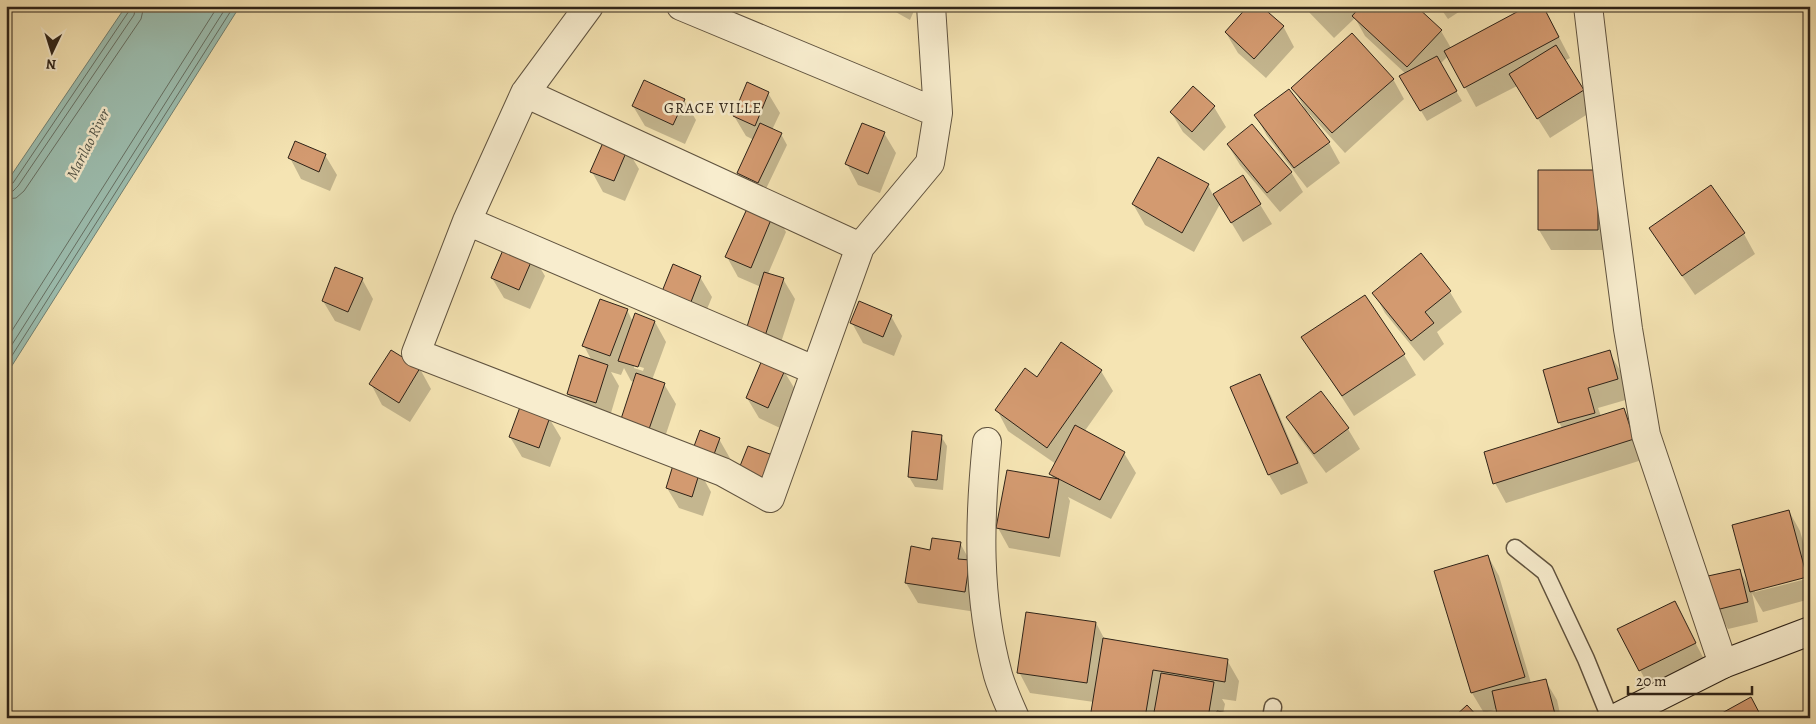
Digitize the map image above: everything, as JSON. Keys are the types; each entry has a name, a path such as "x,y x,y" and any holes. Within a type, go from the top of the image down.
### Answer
{"street":[{"path":"590,6 525,93 467,221 416,353 723,472 770,498 814,370 860,247 930,164 938,113 931,6"},
{"path":"681,6 938,113"},
{"path":"1588,6 1628,329 1646,435 1722,664"},
{"path":"525,93 860,247"},
{"path":"467,221 814,370"},
{"path":"987,442 981,503 980,553 984,610 999,676 1015,718"},
{"path":"1616,718 1722,664 1810,630"}],"lane":[{"path":"1515,548 1545,572 1586,659 1610,718"}],"water":[{"name":"Marilao River","path":"126,6 240,6 6,375 6,183"}],"building":[{"path":"1248,6 1261,6 1284,26 1254,59 1225,32"},
{"path":"1361,6 1416,6 1442,30 1407,67 1352,16"},
{"path":"1528,6 1543,6 1559,37 1464,88 1444,51"},
{"path":"1352,33 1394,79 1332,133 1291,88"},
{"path":"1556,45 1584,90 1537,119 1509,74"},
{"path":"1437,56 1457,91 1420,111 1399,76"},
{"path":"644,80 685,99 673,125 632,106"},
{"path":"747,82 769,92 755,126 733,116"},
{"path":"1193,86 1215,106 1192,132 1170,112"},
{"path":"1289,89 1330,142 1294,168 1254,115"},
{"path":"760,123 782,133 758,183 737,173"},
{"path":"862,123 885,132 868,174 845,164"},
{"path":"1252,124 1292,172 1267,193 1227,144"},
{"path":"605,138 628,148 614,181 590,172"},
{"path":"295,141 326,154 319,172 288,158"},
{"path":"1158,157 1209,184 1182,233 1132,204"},
{"path":"1538,170 1598,170 1598,230 1538,230"},
{"path":"1243,175 1261,204 1231,223 1213,194"},
{"path":"1711,185 1745,233 1682,276 1649,228"},
{"path":"751,200 775,210 751,268 725,257"},
{"path":"506,243 534,255 519,290 491,278"},
{"path":"1421,253 1451,291 1425,312 1434,323 1411,341 1372,293"},
{"path":"673,264 701,276 689,307 661,294"},
{"path":"335,267 363,278 348,312 322,301"},
{"path":"764,272 784,278 765,336 746,330"},
{"path":"1365,295 1405,354 1342,396 1301,337"},
{"path":"600,299 628,309 610,356 582,346"},
{"path":"859,301 892,315 883,337 850,323"},
{"path":"635,313 655,321 638,367 618,361"},
{"path":"1061,342 1102,370 1047,448 995,410 1025,368 1037,377"},
{"path":"391,350 420,368 399,403 369,384"},
{"path":"1610,350 1618,379 1588,388 1595,413 1558,423 1543,370"},
{"path":"579,355 608,365 596,403 567,394"},
{"path":"762,360 785,370 768,408 746,398"},
{"path":"636,373 665,383 648,432 620,422"},
{"path":"1260,374 1298,463 1268,475 1230,387"},
{"path":"1321,391 1349,428 1314,454 1286,417"},
{"path":"520,407 550,417 539,448 509,437"},
{"path":"1624,408 1634,439 1493,484 1484,452"},
{"path":"1075,425 1125,452 1100,500 1049,474"},
{"path":"700,430 720,438 713,457 693,449"},
{"path":"912,431 942,435 937,480 908,477"},
{"path":"748,446 778,457 769,482 738,471"},
{"path":"674,462 700,471 692,497 666,488"},
{"path":"1007,470 1059,479 1049,538 996,528"},
{"path":"1789,510 1807,577 1750,592 1732,525"},
{"path":"932,538 961,542 958,559 970,560 965,592 905,583 911,546 930,550"},
{"path":"1488,555 1525,677 1471,693 1434,571"},
{"path":"1740,569 1748,602 1716,610 1708,576"},
{"path":"1675,601 1696,643 1639,671 1617,629"},
{"path":"1026,612 1096,622 1087,683 1017,673"},
{"path":"1103,638 1228,659 1225,682 1153,670 1145,718 1090,718"},
{"path":"1161,673 1214,682 1208,718 1153,718"},
{"path":"1546,679 1556,718 1498,718 1492,691"},
{"path":"1751,697 1762,718 1713,718"},
{"path":"1467,705 1479,718 1453,718"},
{"path":"1217,711 1255,718 1216,718"}],"district":[{"name":"GRACE VILLE","path":"713,108"}]}
